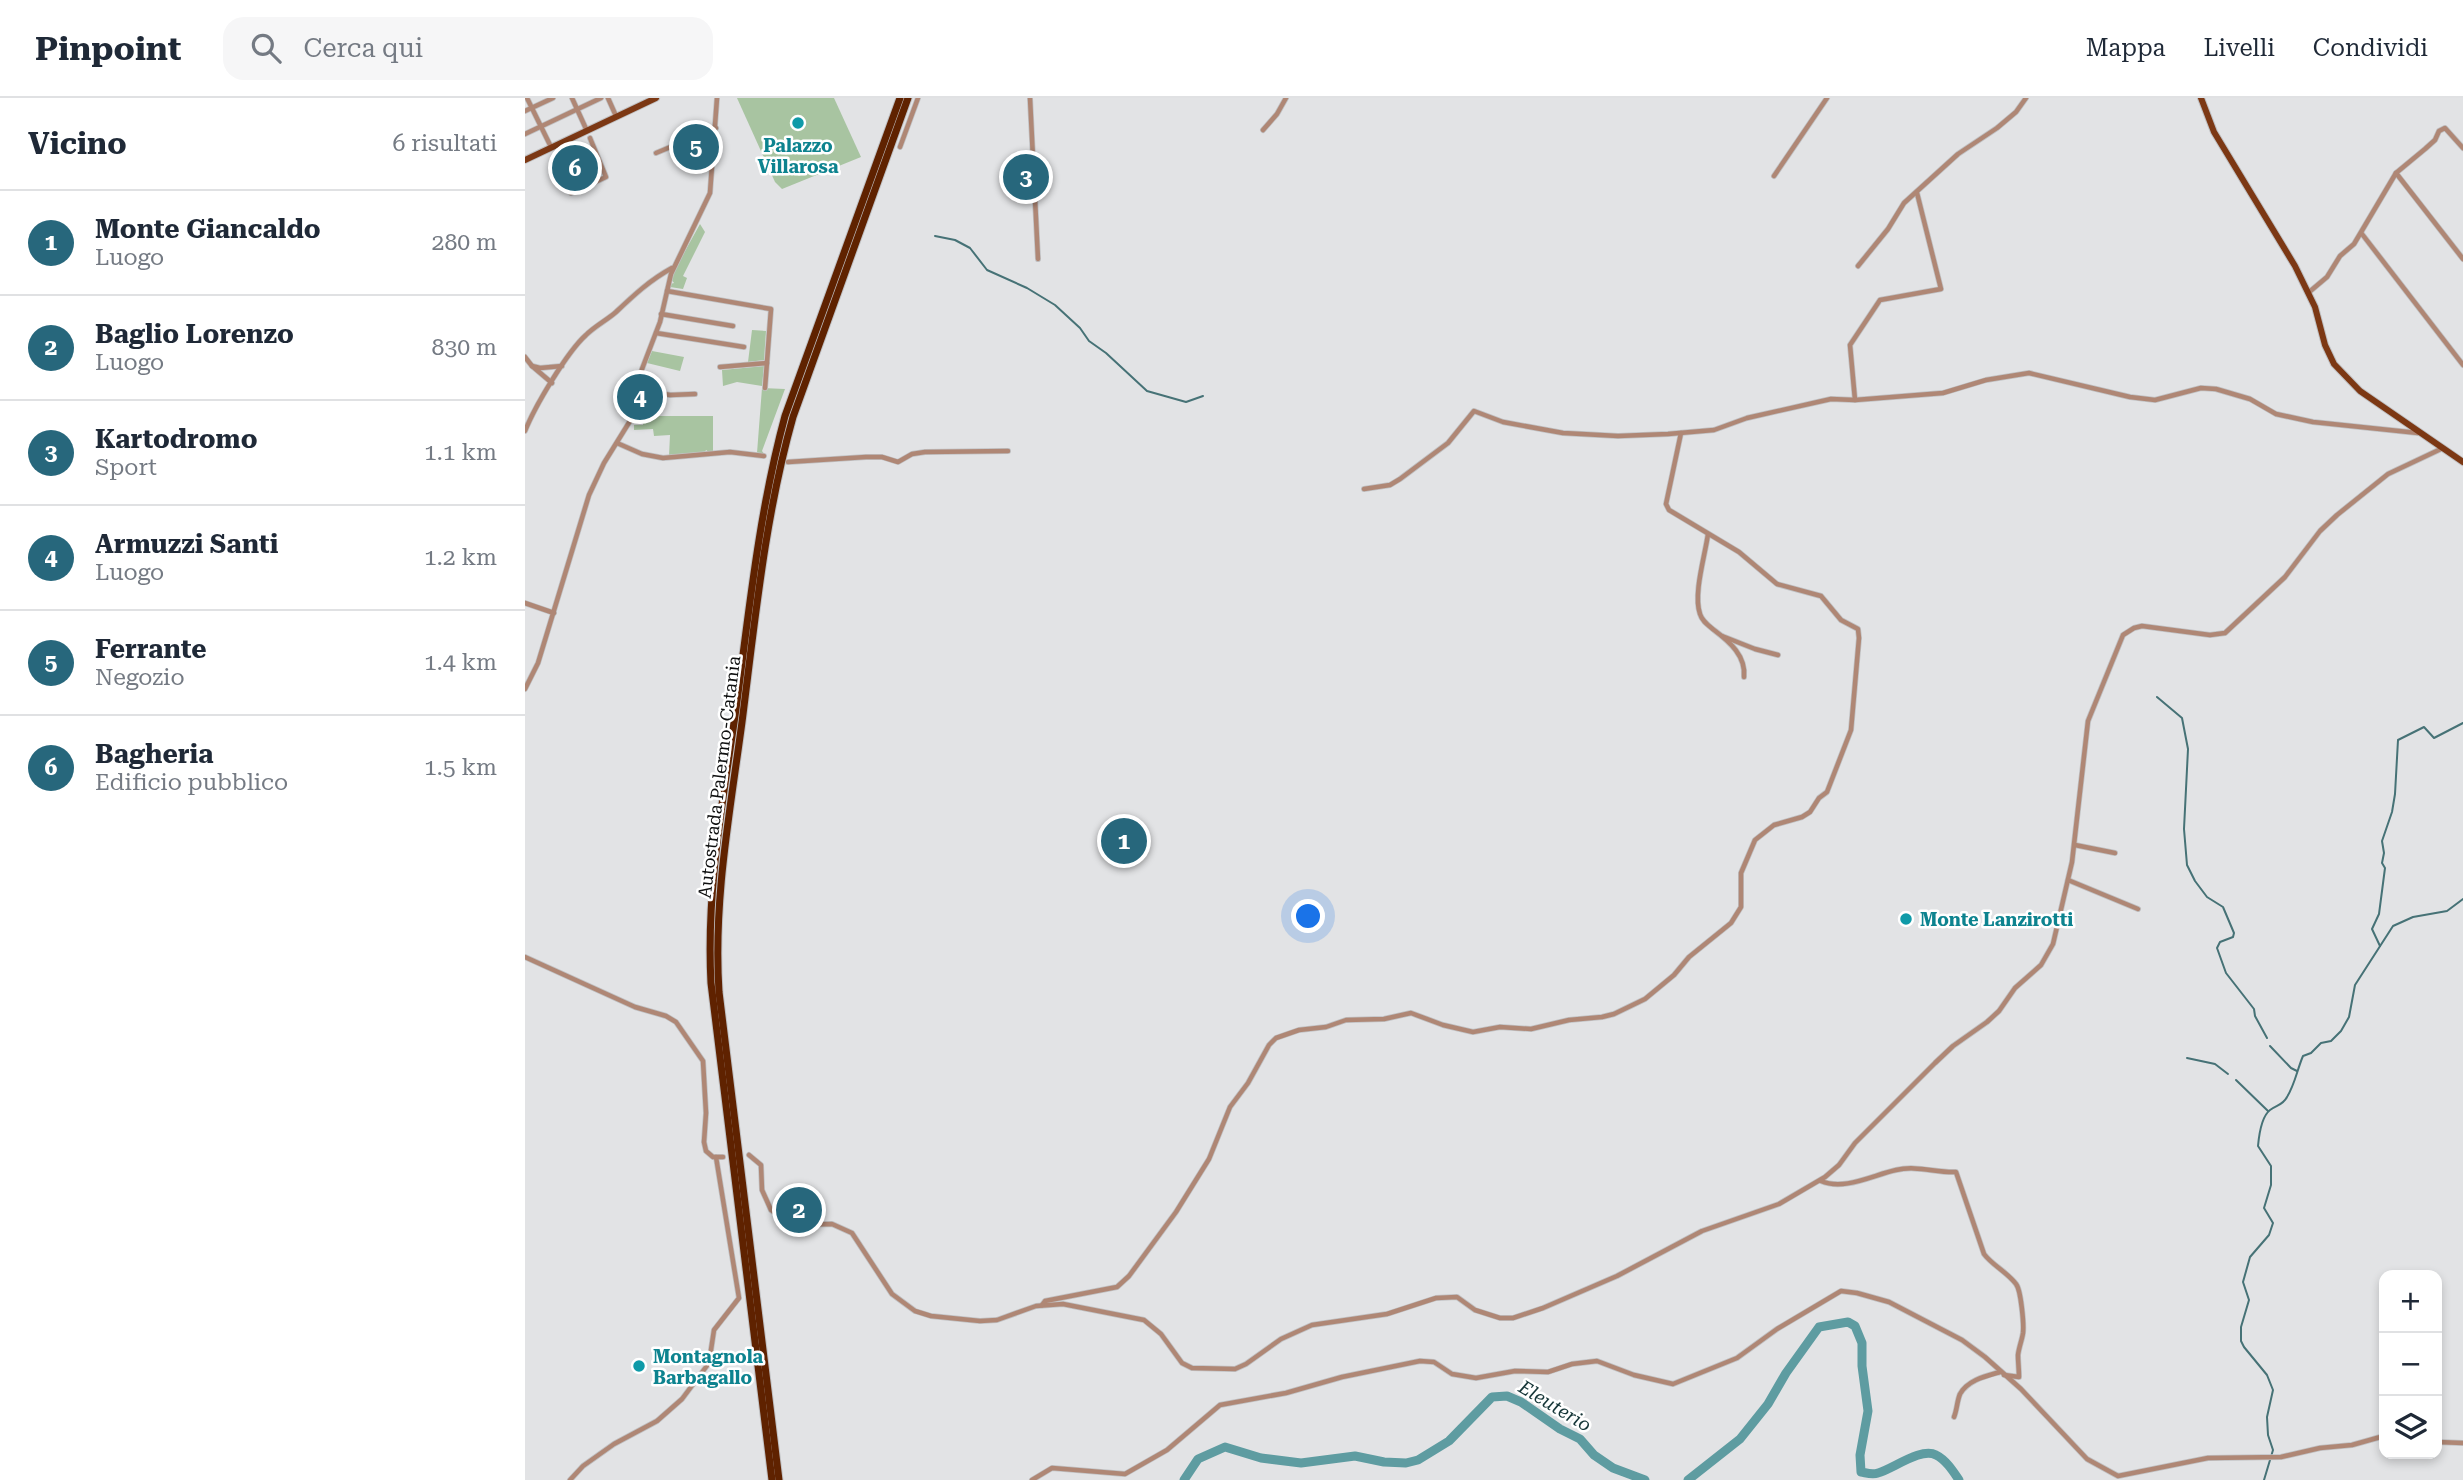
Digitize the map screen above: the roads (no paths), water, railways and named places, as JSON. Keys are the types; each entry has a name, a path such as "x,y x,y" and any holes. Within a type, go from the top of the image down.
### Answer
{"highway":[{"name":"Autostrada Palermo-Catania","path":"772,1480 711,983 710,917 713,879 757,552 772,465 785,416 900,98"},
{"name":"Autostrada Palermo-Catania","path":"779,1480 719,992 716,947 720,874 763,562 780,464 793,418 908,98"}],"main road":[{"path":"525,160 656,98"},
{"path":"2201,98 2214,132 2295,266 2315,307 2333,364 2360,391 2463,462"}],"street":[{"path":"527,98 551,147"},
{"path":"525,111 553,98"},
{"path":"572,98 587,131"},
{"path":"525,134 601,98"},
{"path":"608,98 616,117"},
{"path":"525,689 538,663 589,495 604,463 630,421 642,369 656,333 673,268 710,193 717,98"},
{"path":"901,147 918,98"},
{"path":"1030,98 1038,259"},
{"path":"1263,130 1286,98"},
{"path":"1775,176 1826,98"},
{"path":"1858,266 1888,229 1904,203 1958,154 2016,112 2026,98"},
{"path":"656,153 716,128"},
{"path":"2308,293 2326,277 2332,266 2362,233 2396,173 2435,140 2439,131 2445,128 2463,148"},
{"path":"572,193 606,177 590,138"},
{"path":"2396,173 2463,259"},
{"path":"1855,400 1850,345 1864,326 1874,305 1880,300 1941,289 1917,193"},
{"path":"2362,233 2463,365"},
{"path":"525,430 532,412 585,335 610,318 653,278 673,268"},
{"path":"667,291 771,309 765,388"},
{"path":"661,314 733,326"},
{"path":"656,333 744,347"},
{"path":"525,357 552,383"},
{"path":"720,368 767,363"},
{"path":"532,366 562,366"},
{"path":"543,376 541,372 544,368"},
{"path":"1364,489 1390,485 1400,480 1448,443 1474,411 1503,422 1563,433 1618,436 1681,433 1714,430 1747,418 1831,399 1855,400 1943,393 1986,380 2029,373 2130,397 2155,400 2201,388 2216,389 2250,399 2276,414 2313,422 2422,433"},
{"path":"637,389 670,396 695,394"},
{"path":"1042,1305 1055,1298 1117,1287 1129,1276 1177,1212 1209,1159 1230,1107 1276,1038 1346,1020 1384,1019 1411,1013 1473,1032 1500,1027 1531,1029 1569,1020 1602,1017 1645,999 1739,914 1743,894 1741,873 1755,839 1774,825 1810,812 1819,798 1827,792 1851,730 1858,629 1841,620 1821,597 1777,584 1739,552 1669,510 1666,504 1681,433"},
{"path":"617,443 642,454 663,458 730,452 764,456"},
{"path":"749,1155 761,1165 762,1190 771,1210 792,1225 832,1224 852,1233 892,1294 915,1311 931,1316 980,1321 997,1320 1042,1305 1063,1304 1144,1320 1161,1334 1182,1363 1192,1368 1235,1369 1281,1339 1312,1325 1387,1314 1436,1298 1457,1297 1488,1316 1513,1318 1617,1276 1702,1231 1779,1204 1820,1180 1839,1165 1855,1143 1953,1046 1999,1011 2015,988 2041,965 2053,944 2068,880 2088,721 2123,635 2142,626 2210,635 2225,633 2285,577 2320,531 2337,515 2388,474 2444,448"},
{"path":"788,462 866,457 882,457 898,462 912,454 925,452 1008,451"},
{"path":"2453,455 2463,454"},
{"path":"1708,533 1697,595 1699,612 1702,620 1737,650 1743,660 1744,677"},
{"path":"525,603 554,612"},
{"path":"1721,635 1745,646 1778,655"},
{"path":"2074,845 2115,853"},
{"path":"2068,880 2138,909"},
{"path":"525,957 635,1007 677,1022 702,1058 706,1151 716,1157 723,1157"},
{"path":"570,1480 583,1466 614,1444 664,1416 691,1389 709,1363 714,1330 739,1298 716,1157"},
{"path":"1820,1180 1825,1183 1853,1182 1913,1168 1956,1172 1985,1254 2019,1289 2023,1334 2018,1354 2019,1377 2002,1374 1975,1380 1960,1394 1954,1417"},
{"path":"1032,1480 1052,1468 1125,1474 1167,1450 1220,1405 1420,1361 1434,1362 1452,1374 1476,1377 1515,1371 1548,1372 1572,1364 1597,1361 1634,1375 1673,1384 1737,1359 1777,1329 1841,1291 1889,1302 1948,1332 1986,1357 2021,1389 2087,1459 2118,1476 2207,1458 2271,1457 2340,1447 2379,1437"},
{"path":"2442,1442 2463,1443"}],"waterway":[{"path":"935,236 955,240 970,248 987,270 1027,288 1055,305 1080,328 1089,341 1147,391 1186,402 1203,396"},
{"path":"2157,697 2182,718 2188,749 2184,829 2187,865 2207,897 2223,907 2234,933 2233,937 2220,942 2217,948 2226,973 2254,1009 2267,1038"},
{"path":"2380,946 2372,929 2379,914 2385,868 2382,863 2382,841 2395,794 2398,740 2424,727 2434,738 2463,723"},
{"path":"2264,1480 2273,1450 2268,1435 2267,1417 2273,1390 2267,1375 2241,1341 2241,1327 2249,1300 2243,1282 2250,1257 2269,1235 2273,1223 2264,1208 2271,1185 2271,1166 2258,1146 2263,1122 2267,1113 2285,1100 2303,1056 2311,1053 2321,1043 2331,1041 2341,1031 2349,1017 2355,985 2393,926 2413,917 2447,911 2463,899"},
{"path":"2270,1046 2297,1071"},
{"path":"2187,1058 2215,1064 2228,1074"},
{"path":"2236,1080 2268,1111"},
{"name":"Eleuterio","path":"1688,1480 1740,1439 1768,1404 1786,1373 1819,1327 1848,1322 1855,1326 1862,1343 1868,1411 1860,1455 1861,1472 1878,1473 1915,1456 1930,1453 1943,1460 1959,1480"},
{"name":"Eleuterio","path":"1184,1480 1198,1459 1225,1447 1261,1458 1301,1463 1355,1456 1384,1462 1406,1463 1418,1460 1449,1441 1492,1397 1507,1396 1580,1439 1594,1455 1613,1468 1645,1480"}],"place":[{"name":"Palazzo Villarosa","path":"798,123"},
{"name":"Ferrante","path":"696,147"},
{"name":"Bagheria","path":"575,168"},
{"name":"Kartodromo","path":"1026,177"},
{"name":"Armuzzi Santi","path":"640,397"},
{"name":"Monte Giancaldo","path":"1124,841"},
{"name":"Monte Lanzirotti","path":"1906,919"},
{"name":"Baglio Lorenzo","path":"799,1210"},
{"name":"Montagnola Barbagallo","path":"639,1366"}]}
